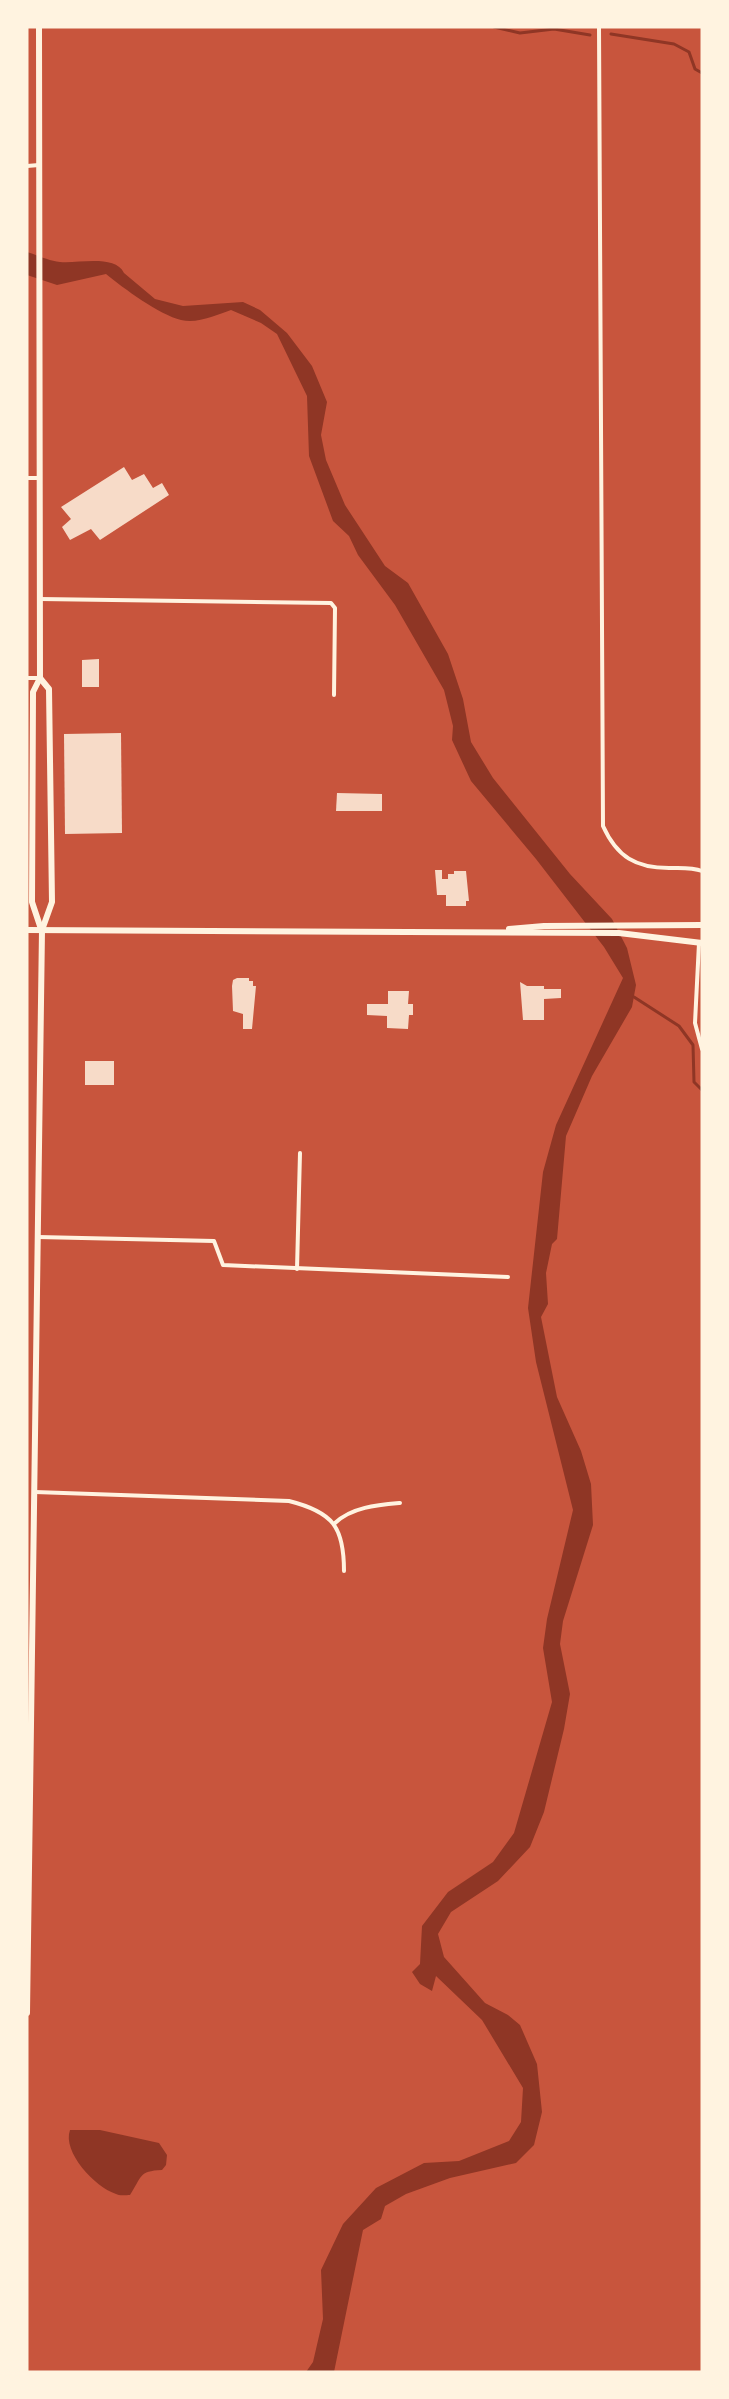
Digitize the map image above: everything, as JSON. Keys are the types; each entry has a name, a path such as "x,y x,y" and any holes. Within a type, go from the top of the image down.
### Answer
{"main road":[{"path":"39,27 40,678 33,693 32,902 42,930"},
{"path":"27,2013 29,1603 34,1492 42,930 52,902 49,689 40,678"},
{"path":"475,931 544,926 702,925"},
{"path":"27,930 619,933 700,943"}],"street":[{"path":"599,27 603,826 612,845 638,864 654,868 702,871"},
{"path":"27,166 39,165"},
{"path":"27,478 39,478"},
{"path":"39,599 331,603 335,608 334,695"},
{"path":"27,678 40,678"},
{"path":"700,943 695,1023 702,1049"},
{"path":"297,1269 300,1153"},
{"path":"37,1237 214,1241 224,1264 508,1277"},
{"path":"34,1492 289,1501 314,1507 335,1523 344,1546 344,1571"},
{"path":"335,1523 344,1514 375,1505 400,1503"}],"shaded area":[{"path":"27,252 60,262 95,261 113,264 155,299 183,306 243,302 260,310 287,333 312,366 327,402 321,435 326,460 345,505 385,566 408,583 448,654 463,699 471,742 493,778 570,874 612,919 627,948 636,985 632,1007 592,1076 566,1136 557,1239 552,1244 546,1273 548,1304 541,1317 557,1397 581,1451 591,1484 593,1525 563,1621 560,1644 570,1694 564,1729 544,1812 530,1847 498,1881 451,1912 438,1934 444,1957 485,2003 508,2015 520,2025 537,2064 542,2112 534,2145 516,2163 450,2178 406,2194 385,2206 381,2219 363,2230 334,2372 306,2372 313,2362 323,2319 321,2270 343,2224 376,2188 424,2163 459,2161 509,2141 521,2122 523,2088 482,2020 436,1976 432,1991 420,1984 412,1972 420,1964 422,1926 448,1892 493,1862 514,1833 552,1702 543,1648 547,1619 573,1510 536,1362 528,1308 543,1172 556,1125 623,978 604,947 536,859 471,781 452,740 453,726 444,690 395,605 358,555 349,536 333,521 309,456 307,396 277,334 261,323 231,310 194,321 172,317 142,300 106,274 57,285 27,275"},
{"path":"70,2130 100,2130 159,2143 167,2155 166,2165 162,2170 144,2174 130,2195 117,2195 99,2184 82,2168 71,2148"}],"building":[{"path":"124,467 132,480 144,474 153,488 162,483 169,495 100,540 91,529 70,540 62,527 71,519 61,507"},
{"path":"99,659 99,687 82,687 82,660"},
{"path":"121,733 122,833 65,834 64,734"},
{"path":"337,793 382,794 382,811 336,811"},
{"path":"435,870 442,870 442,879 448,879 448,874 454,874 454,871 466,871 469,901 466,901 466,906 446,906 446,895 437,895"},
{"path":"249,978 249,981 253,981 253,986 256,986 252,1029 243,1029 243,1014 233,1011 232,986 233,980"},
{"path":"520,982 527,986 544,986 544,989 561,989 561,998 544,999 544,1020 523,1020"},
{"path":"388,991 409,991 408,1004 413,1004 413,1015 409,1015 408,1029 387,1028 387,1016 367,1015 367,1004 388,1004"},
{"path":"85,1061 114,1061 114,1085 85,1085"}],"waterway":[{"path":"494,27 520,33 554,29 590,35"},
{"path":"611,34 674,44 689,52 695,69 702,73"},
{"path":"634,997 679,1026 693,1045 694,1082 702,1090"}]}
